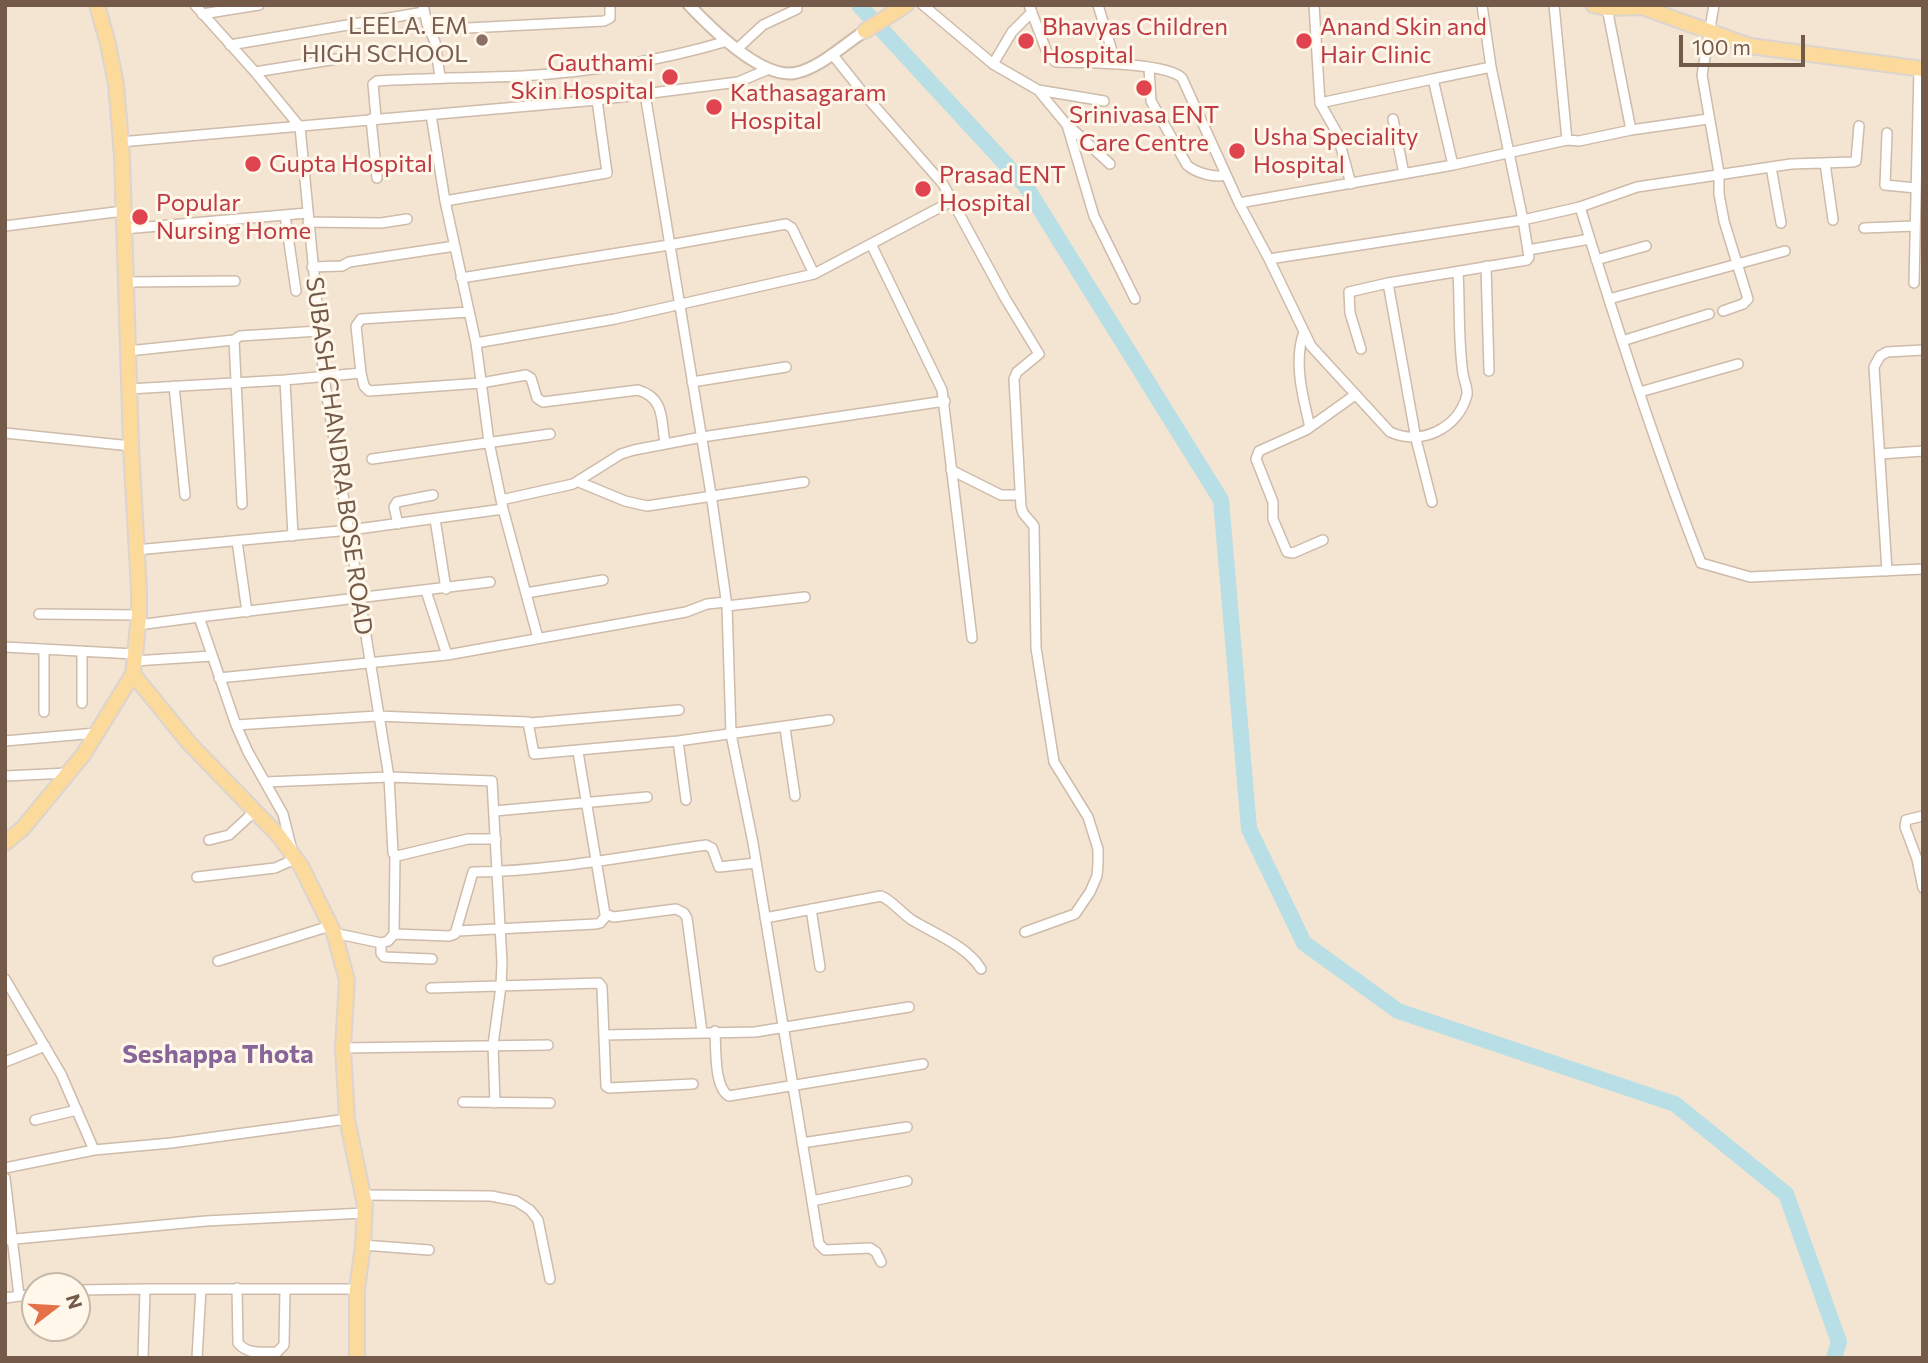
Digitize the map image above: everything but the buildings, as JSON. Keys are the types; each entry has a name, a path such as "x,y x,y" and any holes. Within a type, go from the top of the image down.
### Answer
{"main road":[{"path":"5,843 23,828 68,773 96,733 134,663 138,620 120,142 116,84 97,5"},
{"path":"864,31 905,6"},
{"path":"1600,7 1642,6 1750,46 1921,69"},
{"path":"134,663 190,743 278,835 294,857 332,929 347,980 343,1048 347,1118 363,1195 363,1245 357,1289 357,1358"}],"street":[{"path":"195,5 300,127"},
{"path":"202,14 259,5"},
{"path":"429,30 604,22 610,18 610,5"},
{"path":"688,5 724,42 769,69 795,73 832,54 864,31"},
{"path":"923,5 993,64 1038,90 1067,125 1110,164"},
{"path":"1098,5 1116,64"},
{"path":"1314,5 1320,103 1337,133 1351,184"},
{"path":"1361,349 1350,313 1349,292 1527,260 1529,257 1482,5"},
{"path":"1554,5 1567,140"},
{"path":"1714,5 1702,75 1724,221 1748,299 1743,304 1723,311"},
{"path":"1600,7 1631,130"},
{"path":"230,46 424,8 435,42 440,77"},
{"path":"737,49 763,26 797,9"},
{"path":"993,64 1012,32 1031,9"},
{"path":"1031,9 1048,55 1056,62 1149,68 1172,71 1182,78 1226,175 1311,346 1390,432 1401,437 1416,439 1446,426 1456,415 1467,395 1463,375 1458,272"},
{"path":"377,178 373,119 374,83 440,77 523,76 593,69 689,52 724,42"},
{"path":"832,54 943,184 1039,354 1017,372 1014,379 1020,495 1023,513 1034,526 1036,648 1054,762 1088,817 1098,849 1098,863 1097,876 1090,892 1075,915 1025,933"},
{"path":"255,72 343,58"},
{"path":"1320,103 1492,67"},
{"path":"1149,68 1151,101 1187,165 1195,171 1215,176 1226,175"},
{"path":"120,142 597,100 738,82 769,69"},
{"path":"1914,283 1921,69"},
{"path":"1433,79 1453,165"},
{"path":"1038,90 1104,101"},
{"path":"645,94 712,495 727,604 732,734 819,1244 825,1250 870,1248 876,1252 881,1262"},
{"path":"444,201 607,173 597,100"},
{"path":"431,115 444,201 476,343 489,442 502,505 538,638"},
{"path":"1393,119 1404,174"},
{"path":"1239,202 1453,165 1567,140 1579,141 1631,130 1708,119"},
{"path":"1067,125 1094,216 1135,299"},
{"name":"SUBASH CHANDRA BOSE ROAD","path":"300,127 324,378 389,777 395,855 394,934"},
{"path":"1269,259 1523,220 1580,207 1637,187 1718,173 1856,161 1858,127"},
{"path":"1887,133 1885,185 1916,188"},
{"path":"1825,163 1833,220"},
{"path":"1771,167 1781,223"},
{"path":"476,343 615,319 814,274 952,201"},
{"path":"1580,207 1662,465 1701,563 1750,577 1923,569"},
{"path":"5,226 123,211"},
{"path":"285,215 296,291"},
{"path":"124,229 285,215 381,223 407,219"},
{"path":"461,278 669,246 786,224 792,228 814,274"},
{"path":"1864,228 1915,226"},
{"path":"1528,250 1590,239"},
{"path":"872,244 930,361 944,401 972,638"},
{"path":"312,267 342,266 349,262 454,246"},
{"path":"1596,260 1646,246"},
{"path":"1609,299 1785,251"},
{"path":"1486,266 1489,372"},
{"path":"126,282 235,281"},
{"path":"1388,283 1416,439 1432,502"},
{"path":"468,312 361,319 356,326 364,386 369,391 481,383 529,376 537,398 543,402 630,390 648,393 659,407 665,444"},
{"path":"1622,341 1709,314"},
{"path":"128,351 234,340 240,336 318,331"},
{"path":"1304,332 1299,347 1299,363 1310,427"},
{"path":"234,340 242,504"},
{"path":"1887,571 1874,367 1880,356 1887,352 1923,350"},
{"path":"1640,392 1738,364"},
{"path":"692,382 786,367"},
{"path":"129,389 324,378 361,373"},
{"path":"285,380 293,536"},
{"path":"174,386 185,495"},
{"path":"1323,540 1293,554 1287,552 1273,519 1273,502 1256,458 1259,451 1310,427 1355,395"},
{"path":"136,550 293,536 435,519 502,505 579,482 621,454 634,450 702,437 944,401"},
{"path":"5,433 131,446"},
{"path":"372,459 550,434"},
{"path":"1880,454 1923,451"},
{"path":"951,470 1000,495 1020,495"},
{"path":"579,482 647,506 804,482"},
{"path":"397,524 394,507 397,502 433,495"},
{"path":"435,519 446,589"},
{"path":"237,541 247,612"},
{"path":"526,593 603,580"},
{"path":"39,614 138,620 199,617 426,592 490,582"},
{"path":"426,592 447,655"},
{"path":"219,678 447,655 673,614 708,604 805,597"},
{"path":"197,877 275,868 294,857 283,814 236,725 199,617"},
{"path":"5,647 82,651 134,663 212,656"},
{"path":"44,649 44,712"},
{"path":"82,651 82,703"},
{"path":"236,725 377,716 530,723 679,710"},
{"path":"530,723 534,754 678,741 829,720"},
{"path":"785,727 794,796"},
{"path":"5,741 96,733"},
{"path":"678,741 686,800"},
{"path":"578,751 606,916"},
{"path":"5,776 68,773"},
{"path":"265,782 389,777 489,779 494,783 501,986 493,1045 495,1103"},
{"path":"495,811 647,797"},
{"path":"209,840 229,835 255,811"},
{"path":"1923,816 1906,820 1905,827 1917,859 1923,888"},
{"path":"395,855 468,839 496,839"},
{"path":"457,931 471,872 497,872 706,845 712,848 719,867 756,863"},
{"path":"765,918 881,896 912,920 972,957 981,969"},
{"path":"218,961 332,929 381,943 388,941 394,934 449,936 457,931 500,927 596,924 606,916 676,909 687,918 702,1032"},
{"path":"811,909 820,967"},
{"path":"381,943 384,957 432,959"},
{"path":"5,979 45,1046 94,1150"},
{"path":"431,988 599,983 602,988 605,1084 608,1087 694,1084"},
{"path":"604,1035 755,1032 909,1007"},
{"path":"715,1031 719,1082 725,1095 923,1064"},
{"path":"343,1048 548,1045"},
{"path":"5,1062 45,1046"},
{"path":"463,1102 550,1103"},
{"path":"35,1120 77,1110"},
{"path":"5,1168 94,1150 171,1143 347,1118"},
{"path":"802,1143 907,1127"},
{"path":"5,1177 9,1240 19,1296 5,1298"},
{"path":"812,1200 907,1181"},
{"path":"363,1195 491,1196 516,1201 530,1210 538,1220 551,1279"},
{"path":"9,1240 206,1221 364,1213"},
{"path":"363,1245 429,1250"},
{"path":"237,1288 236,1336 241,1354 277,1352 284,1345 285,1289"},
{"path":"143,1358 145,1289"},
{"path":"197,1358 201,1289"},
{"path":"91,1290 357,1289"}],"shaded area":[{"path":"5,5 1923,5 1923,1358 5,1358"}],"waterway":[{"path":"859,5 1025,185 1221,500 1249,829 1304,943 1398,1011 1675,1104 1786,1194 1839,1342 1834,1358"}],"place":[{"name":"LEELA. EM HIGH SCHOOL","path":"482,40"},
{"name":"Bhavyas Children Hospital","path":"1026,41"},
{"name":"Anand Skin and Hair Clinic","path":"1304,41"},
{"name":"Gauthami Skin Hospital","path":"670,77"},
{"name":"Srinivasa ENT Care Centre","path":"1144,88"},
{"name":"Kathasagaram Hospital","path":"714,107"},
{"name":"Usha Speciality Hospital","path":"1237,151"},
{"name":"Gupta Hospital","path":"253,164"},
{"name":"Prasad ENT Hospital","path":"923,189"},
{"name":"Popular Nursing Home","path":"140,217"}],"district":[{"name":"Seshappa Thota","path":"218,1054"}]}
